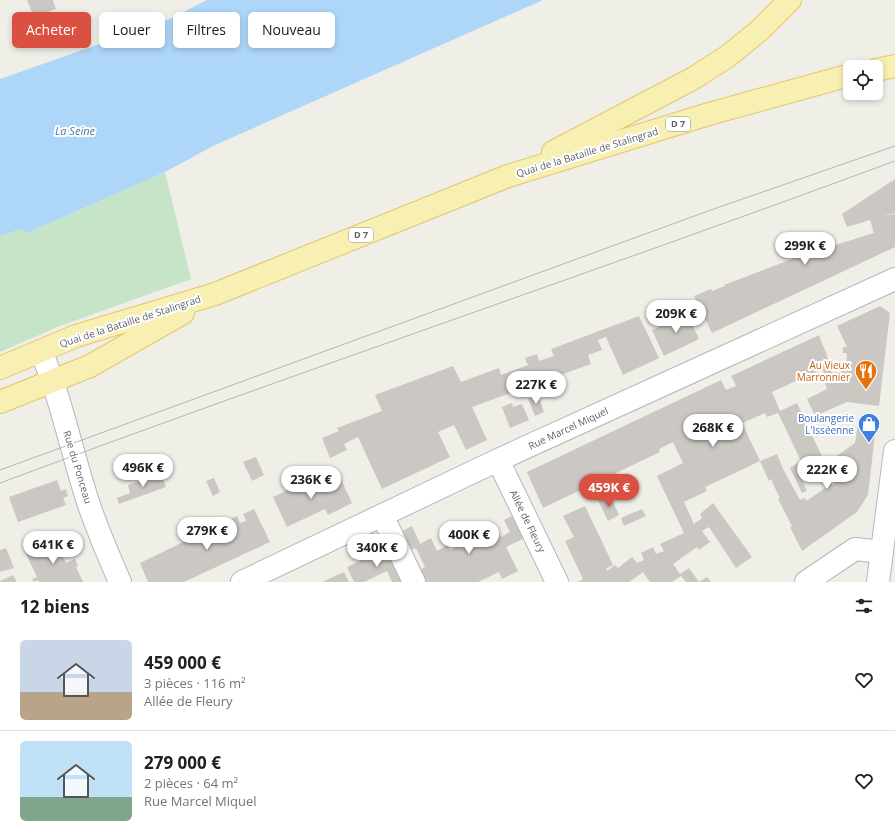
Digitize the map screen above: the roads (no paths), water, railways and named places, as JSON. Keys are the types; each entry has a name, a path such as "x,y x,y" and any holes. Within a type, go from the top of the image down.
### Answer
{"main road":[{"name":"Quai de la Bataille de Stalingrad","path":"508,176 694,78 728,56 760,30 790,0"},
{"path":"883,69 895,66"},
{"name":"Quai de la Bataille de Stalingrad","path":"0,368 76,336 215,294 508,176 709,114 843,77"},
{"name":"Quai de la Bataille de Stalingrad","path":"0,402 90,366 215,294"}],"street":[{"name":"Rue Marcel Miquel","path":"242,582 498,460 895,279"},
{"name":"Rue du Ponceau","path":"41,351 53,380 60,409 89,506 120,582"},
{"path":"878,582 895,451"},
{"name":"Allée de Fleury","path":"498,460 557,582"},
{"path":"382,515 414,582"},
{"path":"806,582 855,549 882,552"}],"water":[{"name":"La Seine","path":"207,0 543,0 213,146 165,172 27,233 21,229 0,236 0,79 99,44 99,48 165,48 165,21 173,17 173,48 240,48 240,12 184,12"}],"tram line":[{"path":"0,470 708,211 895,146"},
{"path":"0,483 223,401 672,242 895,161"}],"place":[{"name":"Au Vieux Marronnier","path":"866,390"},
{"name":"Boulangerie L'Isséenne","path":"869,444"}]}
